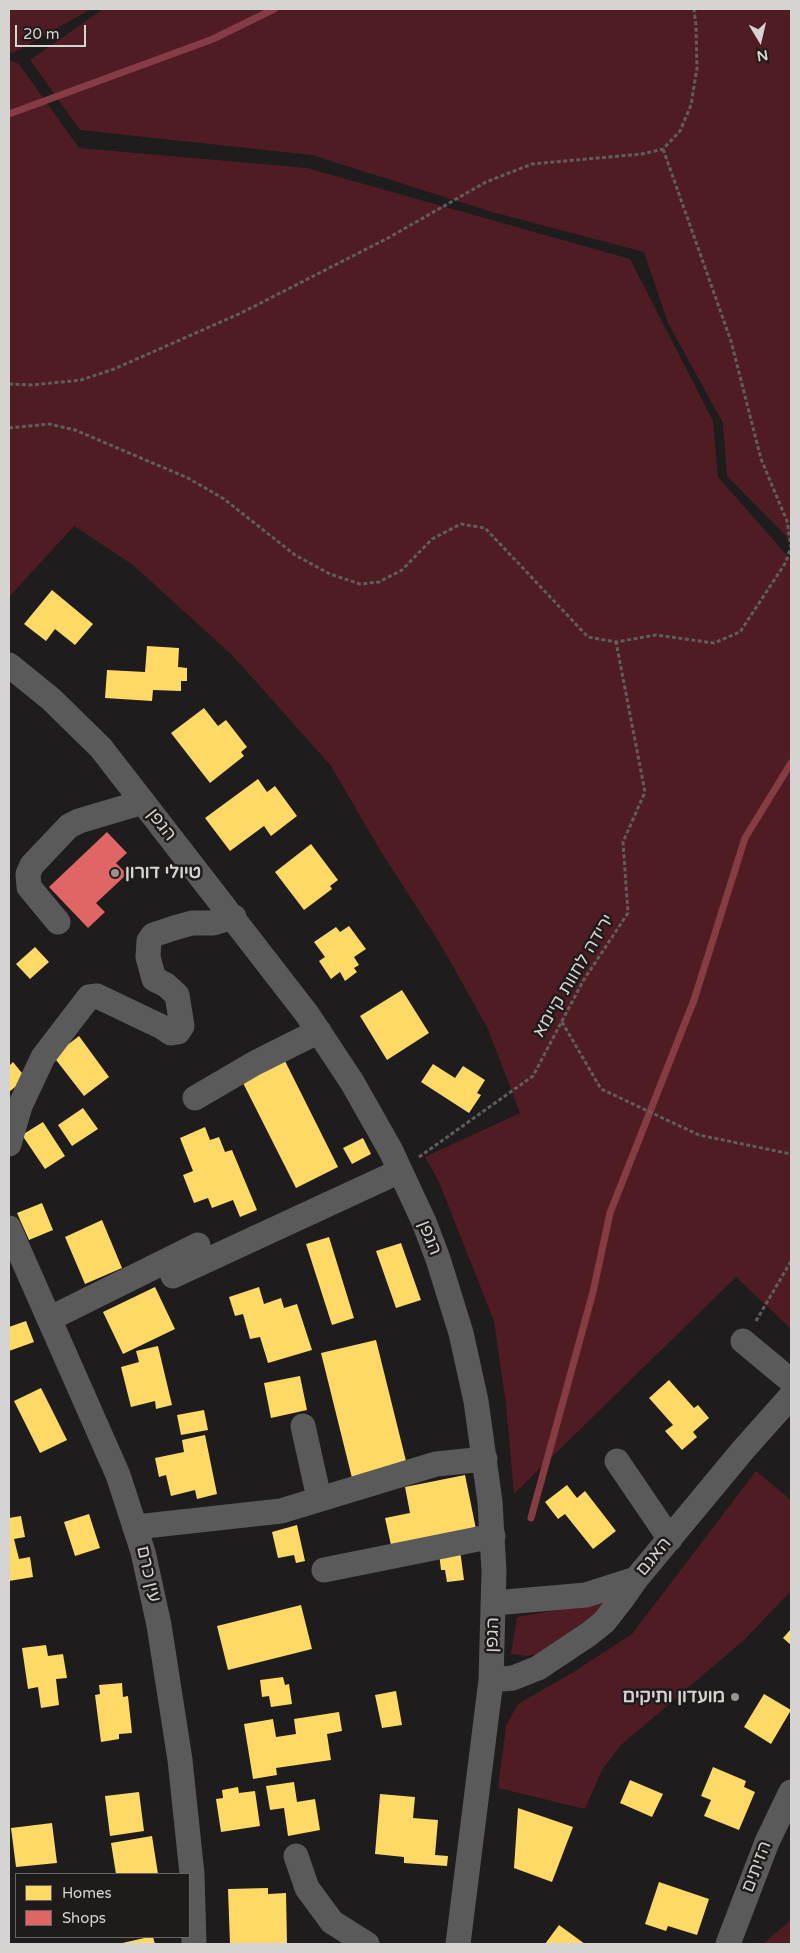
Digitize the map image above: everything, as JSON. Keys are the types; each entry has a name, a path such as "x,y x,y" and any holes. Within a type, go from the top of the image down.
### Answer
{"street":[{"name":"הגפן","path":"9,665 51,699 101,748 283,980 319,1031 352,1082 400,1171 424,1222 450,1296 469,1368 485,1459 493,1536 494,1603 491,1680 458,1944"},
{"path":"58,922 29,887 28,874 32,865 69,826 79,821 143,802"},
{"path":"9,1144 20,1106 42,1057 88,997 97,996 171,1033 178,1032 182,1026 177,994 166,985 154,979 148,957 149,941 153,935 174,928 192,923 213,924 234,917"},
{"path":"195,1098 255,1063 319,1031"},
{"path":"173,1276 400,1171"},
{"name":"עין כרם","path":"9,1228 118,1475 136,1527 155,1601 177,1740 190,1846 194,1944"},
{"path":"49,1319 198,1245"},
{"path":"743,1341 791,1381"},
{"name":"האגם","path":"491,1680 513,1678 528,1672 589,1634 613,1611 636,1579 743,1450 791,1396"},
{"path":"303,1426 319,1498"},
{"path":"136,1527 281,1511 436,1464 485,1459"},
{"path":"618,1462 670,1539"},
{"path":"324,1570 493,1536"},
{"path":"494,1603 586,1595 636,1579"},
{"name":"הזיתים","path":"728,1944 766,1842 791,1792"},
{"path":"296,1856 307,1888 332,1922 367,1944"}],"path":[{"path":"9,384 32,385 81,380 114,369 241,313 388,238 486,182 532,164 642,154 663,149 680,131 692,106 697,68 694,9"},
{"path":"9,428 49,424 75,430 188,478 224,499 295,555 330,574 360,584 379,582 402,570 432,540 461,524 485,528 588,637 616,642 656,635 714,643 740,632 786,562 791,547 790,539 787,521 761,460 731,341 663,149"},
{"name":"ירידה לחוות קיימא","path":"400,1171 533,1076 583,981 628,913 623,842 645,792 616,642"},
{"path":"562,1022 601,1089 699,1135 791,1154"},
{"path":"743,1341 791,1261"}],"shaded area":[{"path":"9,9 91,9 13,53 9,51"},
{"path":"103,9 791,9 791,541 727,476 723,423 668,323 644,252 492,212 312,155 80,130 30,60"},
{"path":"9,60 19,64 79,148 307,168 630,259 713,421 718,477 791,560 791,1329 736,1277 514,1494 506,1404 494,1321 439,1182 425,1157 520,1113 488,1029 441,945 380,850 331,766 233,656 133,565 74,526 9,597"},
{"path":"756,1471 791,1500 791,1591 745,1639 621,1745 602,1770 585,1809 498,1788 506,1726 518,1704 572,1673 632,1634"},
{"path":"604,1602 597,1613 537,1654 527,1656 511,1654 517,1617"},
{"path":"791,1920 791,1944 763,1944"}],"building: Homes":[{"path":"52,590 93,624 75,645 55,629 46,641 24,624"},
{"path":"147,646 179,648 178,667 187,668 187,681 181,681 181,691 153,690 152,701 105,698 107,670 145,672"},
{"path":"204,708 218,726 226,720 247,747 241,752 244,756 210,783 171,733"},
{"path":"258,779 267,792 275,786 297,816 271,836 264,826 230,851 205,818"},
{"path":"311,844 338,880 330,886 332,889 304,910 275,872"},
{"path":"349,926 366,949 354,957 359,965 354,968 357,972 345,981 340,972 331,979 319,961 325,957 314,942 336,927 340,932"},
{"path":"35,947 49,962 30,979 16,964"},
{"path":"402,990 429,1033 387,1060 360,1016"},
{"path":"79,1036 109,1077 84,1096 53,1056"},
{"path":"284,1059 338,1167 296,1188 242,1081"},
{"path":"13,1062 26,1078 9,1092 9,1066"},
{"path":"433,1064 455,1078 463,1066 485,1080 477,1093 481,1095 469,1113 421,1082"},
{"path":"83,1108 98,1129 72,1146 58,1125"},
{"path":"43,1122 65,1156 45,1169 22,1135"},
{"path":"205,1127 210,1140 219,1137 225,1152 232,1150 257,1210 240,1217 233,1200 212,1208 208,1198 194,1203 183,1175 193,1171 180,1138"},
{"path":"363,1138 371,1154 352,1164 343,1148"},
{"path":"42,1203 53,1230 29,1240 17,1213"},
{"path":"102,1220 122,1268 85,1284 65,1237"},
{"path":"329,1237 354,1318 332,1325 306,1244"},
{"path":"401,1243 421,1300 396,1308 376,1251"},
{"path":"155,1287 175,1329 123,1354 103,1312"},
{"path":"259,1287 264,1304 281,1298 284,1308 297,1304 312,1350 268,1363 260,1337 250,1339 243,1314 235,1316 229,1297"},
{"path":"26,1321 34,1342 9,1351 9,1327"},
{"path":"376,1340 407,1465 352,1478 321,1353"},
{"path":"158,1346 172,1405 156,1409 155,1401 131,1407 121,1367 139,1362 136,1351"},
{"path":"300,1376 307,1410 271,1418 264,1383"},
{"path":"669,1380 694,1408 698,1405 709,1418 693,1432 697,1437 682,1450 665,1431 673,1425 649,1398"},
{"path":"41,1388 67,1440 40,1453 14,1401"},
{"path":"204,1410 208,1430 181,1435 177,1415"},
{"path":"205,1435 217,1494 197,1499 195,1490 171,1496 166,1475 159,1477 155,1458 184,1452 182,1440"},
{"path":"465,1475 476,1529 391,1545 385,1518 410,1513 405,1487"},
{"path":"567,1485 577,1498 585,1491 616,1531 593,1549 565,1514 558,1519 545,1502"},
{"path":"89,1514 100,1548 75,1556 64,1522"},
{"path":"21,1516 25,1537 14,1539 19,1559 30,1557 33,1577 9,1581 9,1518"},
{"path":"297,1525 305,1561 296,1563 294,1555 278,1558 272,1532"},
{"path":"460,1550 464,1580 447,1582 445,1570 441,1570 439,1553"},
{"path":"301,1605 312,1649 228,1670 217,1626"},
{"path":"791,1629 791,1645 783,1638"},
{"path":"46,1645 48,1656 63,1654 67,1678 56,1679 59,1705 41,1708 38,1687 28,1689 22,1648"},
{"path":"283,1677 285,1685 289,1684 292,1704 271,1707 269,1696 262,1697 260,1680"},
{"path":"122,1683 123,1697 128,1696 132,1733 119,1734 119,1739 101,1742 95,1695 100,1694 99,1685"},
{"path":"396,1691 402,1725 382,1728 375,1695"},
{"path":"764,1694 791,1710 771,1744 744,1727"},
{"path":"339,1712 342,1731 327,1734 331,1760 276,1768 277,1775 253,1779 244,1724 273,1719 276,1737 296,1734 294,1719"},
{"path":"713,1767 746,1781 744,1787 755,1792 739,1830 704,1816 711,1800 701,1796"},
{"path":"630,1780 663,1794 652,1817 620,1803"},
{"path":"294,1782 297,1802 315,1799 320,1830 288,1836 284,1808 270,1810 266,1786"},
{"path":"238,1787 239,1793 255,1791 260,1826 221,1832 216,1799 223,1798 222,1790"},
{"path":"139,1792 144,1831 110,1836 105,1796"},
{"path":"380,1794 415,1797 413,1818 438,1820 435,1855 448,1856 447,1866 404,1863 404,1857 375,1854"},
{"path":"518,1808 573,1827 552,1882 514,1868"},
{"path":"52,1823 57,1863 16,1867 11,1828"},
{"path":"152,1836 158,1873 116,1873 111,1843"},
{"path":"659,1882 709,1899 697,1935 668,1926 666,1931 645,1924"},
{"path":"268,1888 268,1894 286,1893 287,1944 230,1944 228,1889"},
{"path":"559,1925 585,1944 545,1944"},
{"path":"153,1938 155,1944 118,1944"}],"building: Shops":[{"path":"107,832 127,853 116,863 127,874 96,903 105,912 88,928 49,887"}],"waterway":[{"path":"9,114 213,39 274,9"},
{"path":"531,1518 593,1292 610,1213 694,1000 745,838 791,763"}],"place":[{"name":"טיולי דורון","path":"115,873"},
{"name":"מועדון ותיקים","path":"735,1697"}]}
